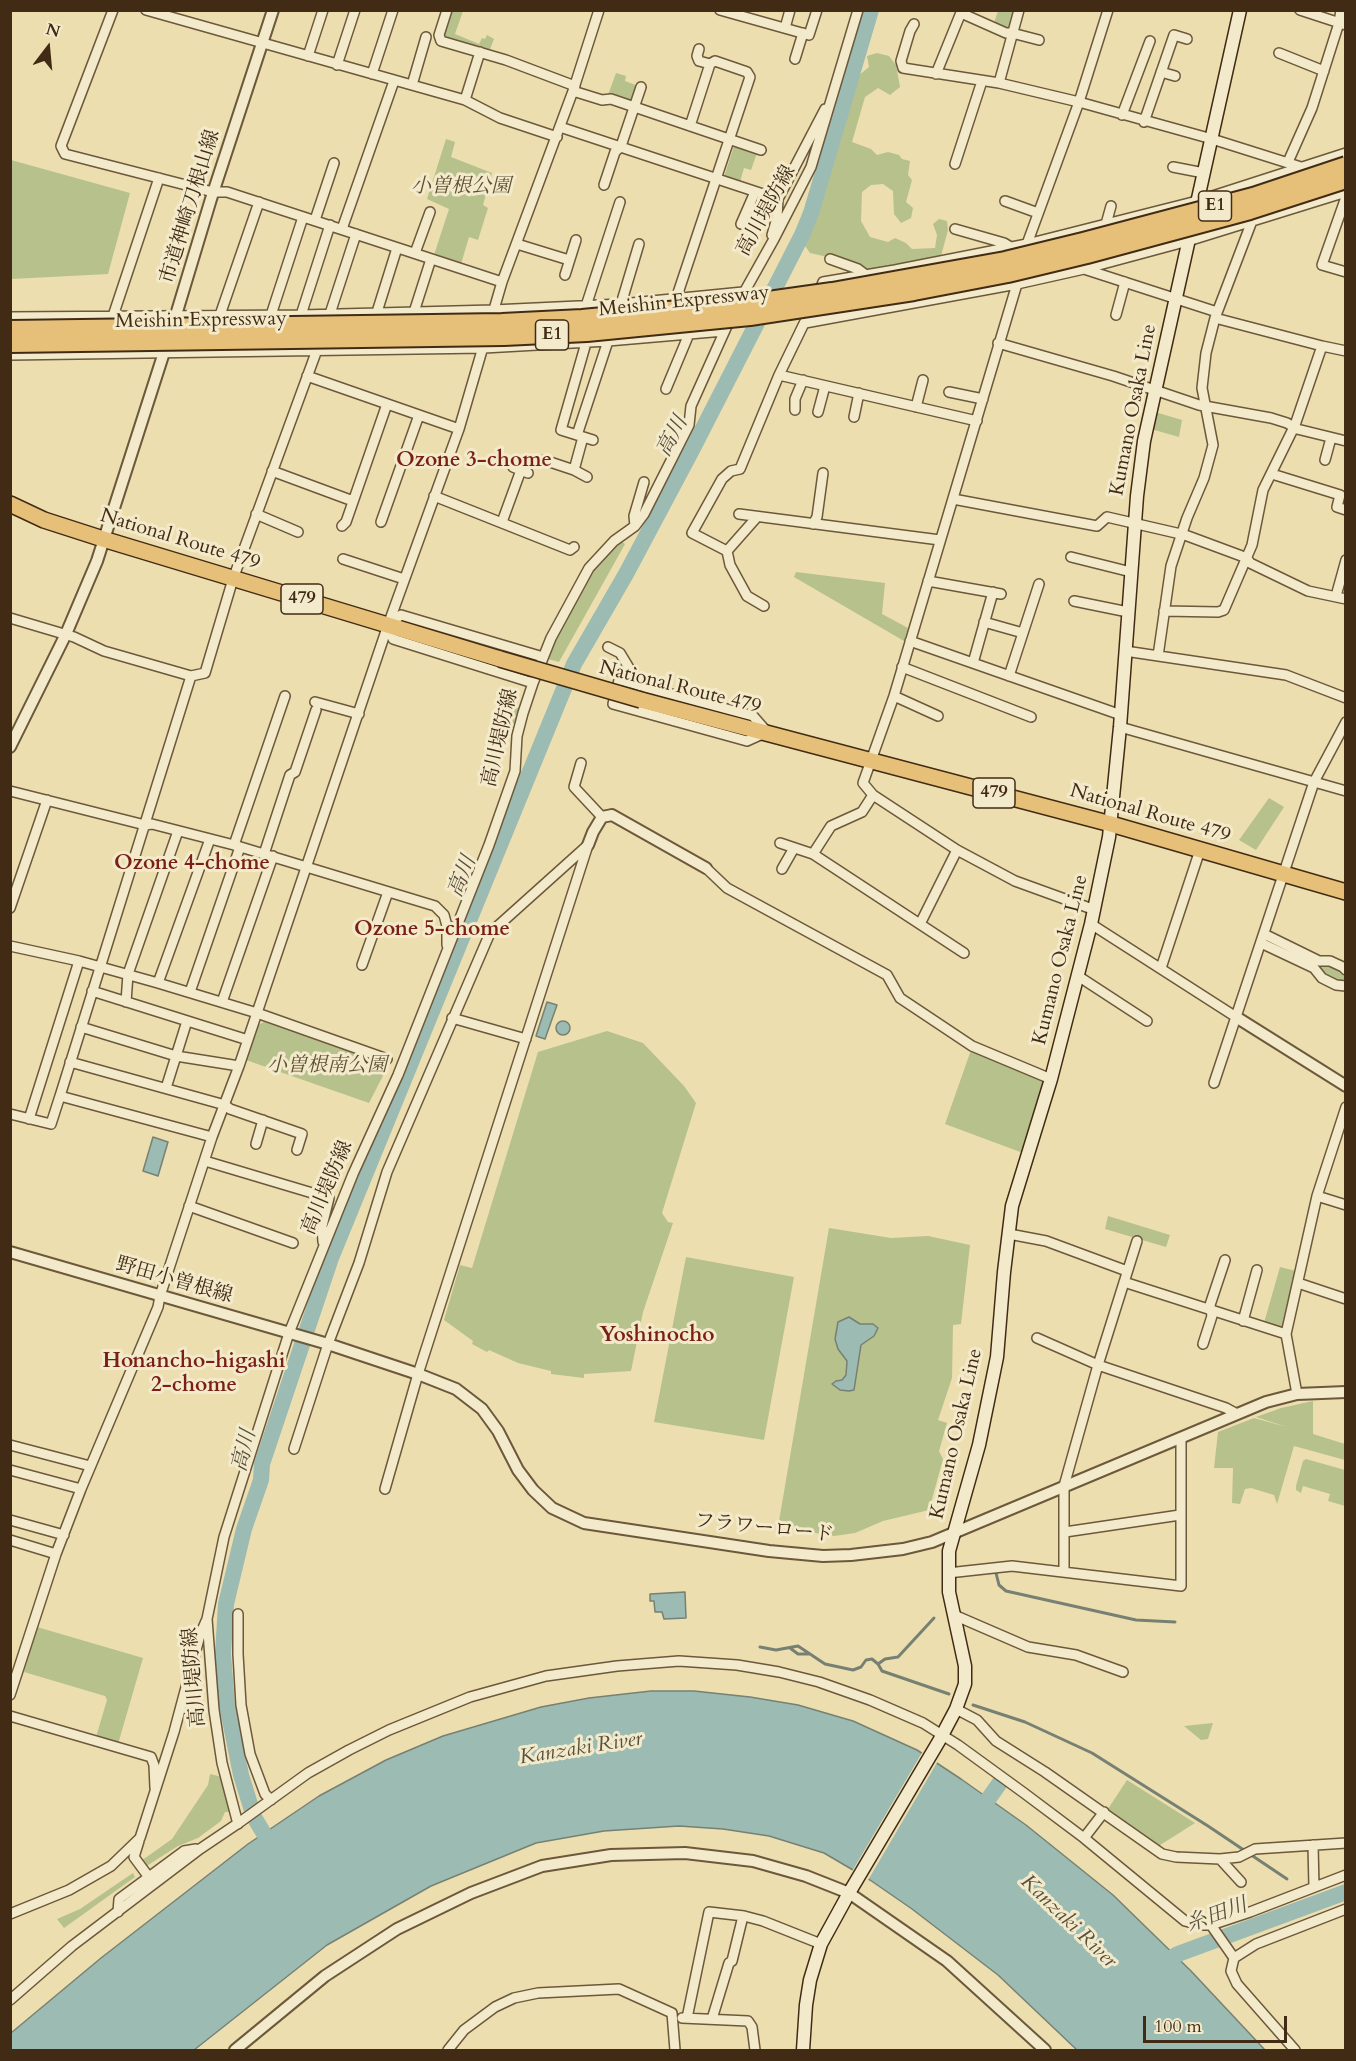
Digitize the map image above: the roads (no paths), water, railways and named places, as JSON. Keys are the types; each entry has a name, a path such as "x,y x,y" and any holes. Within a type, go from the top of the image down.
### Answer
{"highway":[{"name":"Meishin Expressway","path":"10,328 502,322 582,318 754,302 832,291 1005,260 1253,196 1346,165"},
{"name":"Meishin Expressway","path":"10,344 504,338 587,333 750,317 914,292 1076,258 1250,211 1346,181"},
{"name":"National Route 479","path":"10,504 44,520 103,539 500,659 641,693 767,732 1111,824 1346,892"}],"main road":[{"name":"Kumano Osaka Line","path":"803,2050 807,1996 821,1944 941,1738 956,1709 964,1684 964,1666 949,1592 949,1551 979,1445 997,1357 1012,1206 1051,1079 1095,910 1111,824 1121,721 1134,523 1144,441 1240,10"}],"street":[{"path":"113,10 61,146 65,154 213,192 227,192 502,282"},
{"path":"146,10 465,100 500,118 557,137"},
{"name":"市道神崎刀根山線","path":"10,747 66,634 97,561 273,10"},
{"path":"308,56 323,10"},
{"path":"337,65 355,10"},
{"path":"372,74 393,10"},
{"path":"447,10 439,35 441,41 516,63 602,100 611,99 761,150"},
{"path":"10,1695 81,1489 158,1307 212,1137 248,1040 404,579 459,429 502,282 561,127 599,10"},
{"path":"720,10 809,35 817,10"},
{"path":"785,28 790,10"},
{"name":"高川堤防線","path":"239,1823 222,1763 214,1710 207,1619 224,1537 289,1333 352,1174 398,1075 489,845 515,771 517,736 533,683 551,638 589,568 614,541 635,526 644,514 688,425 691,406 724,331 812,167 858,10"},
{"path":"999,83 1019,10"},
{"path":"1095,910 1015,881 957,850 873,795 863,783 894,696 1027,244 1079,102 1108,10"},
{"path":"1300,10 1342,24"},
{"path":"1288,162 1342,24 1341,10"},
{"path":"936,74 962,12 1006,33 1039,40"},
{"path":"914,24 901,61 903,68 999,83 1079,102 1144,122 1212,139 1346,181"},
{"path":"795,59 803,33"},
{"path":"1144,122 1174,35 1187,39"},
{"path":"412,85 426,37"},
{"path":"1122,115 1150,41"},
{"path":"699,49 697,56 699,61 710,64"},
{"path":"465,100 480,52"},
{"path":"1279,53 1324,71"},
{"path":"676,299 750,77 747,72 715,61 710,64 690,126"},
{"path":"1161,72 1175,76"},
{"path":"342,229 394,81"},
{"path":"954,164 982,81"},
{"path":"604,184 615,152 621,146 641,87"},
{"path":"768,249 777,218 778,199 835,88"},
{"path":"561,127 778,199"},
{"path":"727,551 692,533 722,479 731,471 740,469 779,375 823,282 1027,244 1197,201 1346,153"},
{"path":"315,220 334,163"},
{"path":"1173,167 1204,173"},
{"path":"113,316 159,178"},
{"path":"741,224 755,192"},
{"path":"805,323 1017,284 1084,269 1188,241 1346,192"},
{"path":"1346,197 1323,265 1346,272"},
{"path":"1005,201 1038,213"},
{"path":"220,315 259,202"},
{"path":"586,306 620,202"},
{"path":"1106,224 1111,206"},
{"path":"415,254 430,212"},
{"path":"271,315 303,217"},
{"path":"1158,656 1171,566 1181,534 1204,478 1213,445 1202,388 1206,353 1216,315 1252,221"},
{"path":"301,315 330,225"},
{"path":"955,229 1009,246"},
{"path":"10,618 66,634 104,651 191,676 205,673 233,579 331,314 356,234"},
{"path":"565,275 576,240"},
{"path":"517,244 569,260"},
{"path":"621,304 639,244"},
{"path":"377,312 397,248"},
{"path":"414,312 431,259"},
{"path":"830,260 858,269 866,275"},
{"path":"1084,269 1176,298 1216,315 1346,351"},
{"path":"1116,315 1125,282"},
{"path":"10,317 301,315 493,310 621,304 743,292"},
{"path":"10,355 484,348 586,343 724,331"},
{"path":"666,389 689,334"},
{"path":"574,470 608,341"},
{"path":"584,437 561,430 586,343"},
{"path":"998,343 1113,376 1204,406 1271,418 1293,427 1346,441"},
{"path":"1164,611 1222,612 1247,558 1259,519 1263,490 1293,427 1322,346"},
{"path":"779,375 976,421"},
{"path":"308,376 459,429"},
{"path":"795,410 793,405 803,380"},
{"path":"916,407 923,380"},
{"path":"818,412 825,386"},
{"path":"949,392 983,399"},
{"path":"854,417 859,393"},
{"path":"342,526 346,522 387,404"},
{"path":"381,522 419,415"},
{"path":"1325,460 1331,438"},
{"path":"544,460 574,470 586,477"},
{"path":"502,522 520,470"},
{"path":"272,471 353,501"},
{"path":"813,524 817,517 823,473"},
{"path":"1272,474 1340,495 1337,507 1346,510"},
{"path":"635,526 634,516 644,482"},
{"path":"434,496 570,550 574,548"},
{"path":"953,499 1097,526 1107,517 1181,534 1247,558 1250,563 1308,591 1341,598 1346,560"},
{"path":"256,514 298,532"},
{"path":"739,514 940,540"},
{"path":"727,551 757,517"},
{"path":"727,551 730,565 747,596 764,606"},
{"path":"1071,557 1131,572"},
{"path":"343,559 404,579"},
{"path":"928,581 997,593 984,622 973,663"},
{"path":"1009,676 1038,584"},
{"path":"1074,602 1128,612"},
{"path":"388,625 401,615 543,657"},
{"path":"984,622 1023,633"},
{"path":"388,625 393,639 533,683"},
{"path":"910,641 1009,676 1121,721 1346,791"},
{"path":"608,647 620,653 641,693"},
{"path":"1125,651 1286,675 1346,698"},
{"path":"902,667 1031,717"},
{"path":"10,1113 51,1124 191,676"},
{"path":"641,693 619,680 613,704 747,741 767,732"},
{"path":"190,992 285,696"},
{"path":"894,696 938,716"},
{"path":"222,1002 268,855 290,775 295,772 316,706 359,714"},
{"path":"1214,1083 1314,782 1346,722"},
{"path":"581,763 574,788 602,817"},
{"path":"10,791 237,846 435,906 444,915 448,948"},
{"path":"813,854 831,826 862,812 873,795"},
{"path":"10,908 47,800"},
{"path":"602,817 612,815 706,868 727,888 887,975 900,998 972,1046 1051,1079"},
{"path":"385,1489 418,1374 588,845 602,817"},
{"path":"126,1002 128,974 178,831"},
{"path":"158,983 210,839"},
{"path":"780,843 813,854 964,953"},
{"path":"294,1449 327,1344 359,1263 387,1172 490,933 588,845"},
{"path":"782,869 794,848"},
{"path":"920,924 957,850"},
{"path":"1161,968 1200,850"},
{"path":"362,965 388,892"},
{"path":"1091,924 1346,1086"},
{"path":"1263,939 1319,961 1330,962 1346,970"},
{"path":"1263,939 1314,968 1322,978 1336,985 1346,986"},
{"path":"10,946 79,961 190,992 387,1059"},
{"path":"29,1119 79,961"},
{"path":"1078,976 1147,1021"},
{"path":"92,991 248,1040"},
{"path":"453,1018 526,1040"},
{"path":"166,1088 187,1021"},
{"path":"81,1027 176,1056 239,1066"},
{"path":"70,1062 225,1105 230,1109 302,1134 297,1150"},
{"path":"60,1096 212,1137"},
{"path":"1297,1394 1286,1334 1317,1196 1346,1107"},
{"path":"256,1144 263,1120"},
{"path":"205,1161 329,1198 322,1226 324,1243"},
{"path":"1317,1196 1346,1205"},
{"path":"189,1206 293,1243"},
{"path":"1009,1234 1046,1241 1126,1271"},
{"path":"1064,1572 1064,1486 1126,1271 1137,1241"},
{"name":"野田小曽根線","path":"10,1251 327,1344"},
{"path":"1203,1344 1212,1316 1210,1305 1225,1260"},
{"path":"1242,1320 1257,1270"},
{"path":"1124,1282 1286,1334"},
{"path":"1298,1284 1346,1299"},
{"path":"1037,1338 1098,1365 1226,1408 1237,1414"},
{"name":"フラワーロード","path":"327,1344 456,1389 482,1409 498,1431 518,1470 533,1490 552,1508 584,1523 769,1551 823,1556 903,1549 932,1542 1266,1402 1297,1394 1346,1392"},
{"path":"948,1573 1012,1566 1182,1586 1181,1438"},
{"path":"10,1445 90,1466"},
{"path":"10,1470 81,1489"},
{"path":"1065,1532 1180,1515"},
{"path":"10,1520 64,1534"},
{"path":"10,1540 57,1554"},
{"path":"238,1614 241,1705 250,1754 269,1802"},
{"path":"954,1615 1028,1647 1076,1655 1123,1672"},
{"path":"118,1912 120,1899 141,1866 140,1838 156,1795 200,1635 207,1619"},
{"path":"10,2000 72,1946 200,1849 309,1773 349,1750 389,1730 470,1696 546,1676 616,1666 679,1661 737,1665 819,1682 870,1700 923,1724 1024,1793 1084,1838 1185,1921 1213,1928 1346,1875"},
{"path":"956,1709 977,1720 996,1742 1104,1812 1162,1854 1220,1859 1239,1857 1255,1849 1346,1843"},
{"path":"10,1716 151,1757 154,1765 156,1795"},
{"path":"1084,1838 1104,1812"},
{"path":"10,1914 69,1890 111,1866 140,1838"},
{"path":"1313,1845 1314,1887"},
{"path":"111,1866 141,1866 184,1851 200,1849"},
{"path":"235,2050 325,1976 397,1929 471,1893 542,1866 611,1855 685,1853 753,1861 851,1890 947,1961 1045,2050"},
{"path":"1220,1859 1241,1882"},
{"path":"687,2018 709,1912 763,1921 821,1944"},
{"path":"1232,1954 1343,1913"},
{"path":"712,2019 729,1963 732,1961 743,1916"},
{"path":"1213,1928 1232,1954 1231,1971 1237,1984 1295,2050"},
{"path":"448,2050 464,2030 495,2007 514,1998 537,1993 578,1990 623,1990 672,2013 675,2050"},
{"path":"673,2018 748,2021 752,2027 755,2050"}],"water":[{"path":"547,1002 557,1005 545,1039 536,1036"},
{"path":"563,1021 568,1023 570,1028 568,1033 563,1035 558,1033 556,1028 558,1023"},
{"path":"153,1137 168,1142 158,1176 143,1171"},
{"path":"849,1317 860,1324 873,1324 878,1328 874,1336 861,1345 854,1390 849,1391 840,1390 832,1384 842,1380 846,1375 847,1361 838,1349 835,1339 838,1322"},
{"path":"685,1592 686,1618 664,1619 662,1612 655,1612 654,1601 650,1601 650,1594"},
{"name":"Kanzaki River","path":"651,1691 694,1691 798,1705 853,1721 917,1750 1026,1825 1113,1895 1191,1971 1265,2050 1077,2050 998,1975 912,1909 870,1880 824,1853 769,1836 723,1829 679,1826 604,1831 536,1843 431,1886 327,1945 194,2050 11,2050 11,2033 101,1958 248,1844 319,1796 386,1760 443,1736 541,1707 589,1698"}],"waterway":[{"name":"高川","path":"275,1852 254,1817 241,1775 227,1705 223,1654 226,1604 244,1529 261,1480 262,1464 331,1258 574,664 626,574 692,450 802,235 811,213 871,10"},
{"path":"996,1573 999,1585 1006,1591 1136,1620 1175,1622"},
{"path":"878,1664 885,1659 898,1657 934,1618"},
{"path":"760,1647 776,1650 798,1646 825,1664 853,1670 861,1667 866,1660 872,1659 882,1671 949,1694"},
{"path":"790,1648 798,1654 810,1654"},
{"path":"973,1705 1025,1722 1092,1753 1287,1879"},
{"path":"977,1815 999,1784"},
{"name":"糸田川","path":"1157,1966 1178,1954 1346,1892"}],"district":[{"name":"Ozone 3-chome","path":"474,461"},
{"name":"Ozone 4-chome","path":"192,864"},
{"name":"Ozone 5-chome","path":"432,930"},
{"name":"Yoshinocho","path":"657,1336"},
{"name":"Honancho-higashi 2-chome","path":"194,1374"}],"park label":[{"name":"小曽根公園","path":"461,187"},
{"name":"小曽根南公園","path":"327,1066"}]}
